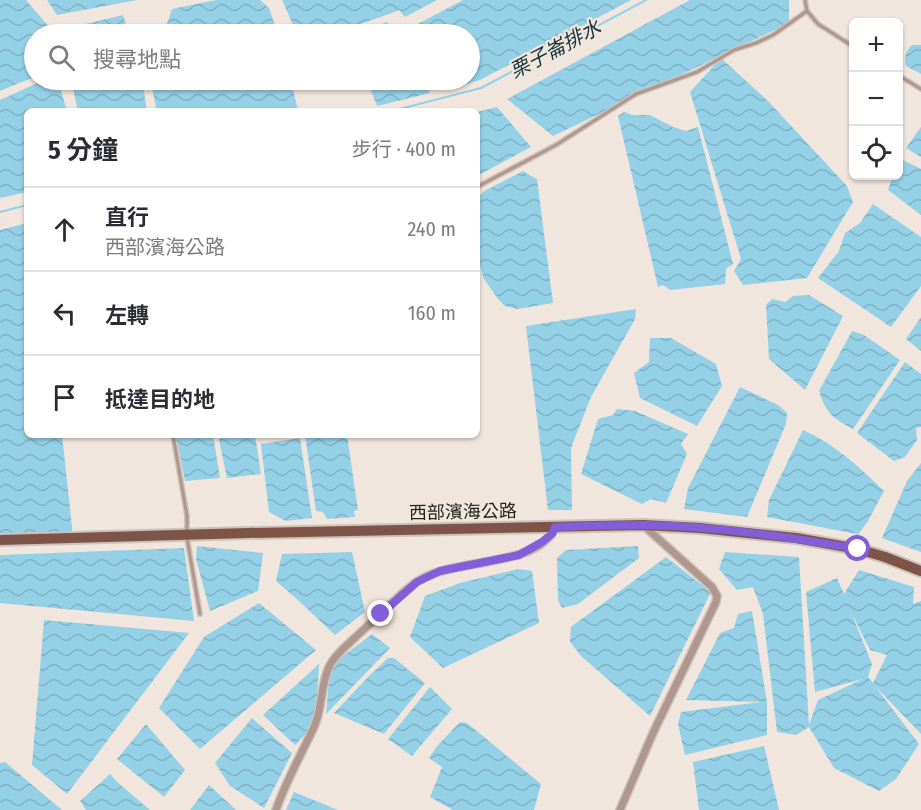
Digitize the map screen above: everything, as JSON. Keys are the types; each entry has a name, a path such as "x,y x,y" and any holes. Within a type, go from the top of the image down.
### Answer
{"main road":[{"name":"西部濱海公路","path":"0,540 643,525 700,528 796,538 858,549 921,572"}],"street":[{"path":"620,810 717,596 712,587 643,525"},
{"path":"276,810 295,764 316,724 330,666 340,652 417,582 440,571 519,555 542,542 552,534 555,527"}],"lane":[{"path":"805,0 807,11 818,24 849,44"},
{"path":"480,185 556,145 636,94 697,72 734,50 773,35 807,11"},
{"path":"903,78 921,89"},
{"path":"174,438 200,614"}],"water":[{"path":"0,0 26,0 47,24 24,24 24,81 0,91"},
{"path":"47,0 137,0 57,15"},
{"path":"216,0 260,0 269,8 275,24 167,24 172,9"},
{"path":"282,0 437,0 405,17 399,10 360,24 293,24"},
{"path":"463,0 631,0 480,80 480,24 418,24"},
{"path":"690,0 789,0 789,23 553,136 507,99"},
{"path":"123,15 126,24 85,24"},
{"path":"912,45 921,45 921,74 906,66 906,55"},
{"path":"721,58 768,101 847,186 853,202 807,278 743,285 734,271 741,259 690,92"},
{"path":"24,89 61,90 66,108 24,108 24,193 0,198 0,100"},
{"path":"73,90 144,90 147,108 77,108"},
{"path":"152,90 293,90 297,108 156,108"},
{"path":"371,90 428,90 430,93 377,106"},
{"path":"497,107 531,147 480,174 480,111"},
{"path":"624,112 632,115 650,115 686,131 698,127 733,264 726,269 725,284 670,290 663,285 658,287 618,116"},
{"path":"921,127 921,157 906,148"},
{"path":"903,160 921,169 921,215 888,190 892,180 903,180"},
{"path":"523,171 537,179 553,303 517,309 505,306 484,279 480,266 480,195"},
{"path":"873,204 921,237 921,286 891,327 818,278 839,251 845,233 860,223"},
{"path":"24,224 24,438 62,438 73,536 0,534 0,230"},
{"path":"809,295 843,316 805,390 769,359 766,305 772,299 785,302 793,296"},
{"path":"636,309 635,319 591,397 571,448 572,510 548,510 526,326"},
{"path":"921,317 921,351 906,339"},
{"path":"852,331 864,335 900,360 853,429 831,414 824,405 819,391"},
{"path":"650,338 671,338 716,364 722,386 697,426 640,398 634,373 649,362"},
{"path":"905,362 921,374 921,427 916,428 917,440 905,457 894,461 857,433"},
{"path":"740,387 778,405 787,413 786,424 747,517 684,509 688,488"},
{"path":"617,409 635,411 688,434 681,444 687,454 666,503 651,499 642,504 581,474 598,419 613,415"},
{"path":"803,430 836,449 884,491 868,521 855,539 857,534 767,517 769,500"},
{"path":"177,438 213,438 220,478 185,481"},
{"path":"219,438 255,438 261,474 227,478"},
{"path":"300,438 312,518 286,521 269,512 261,444"},
{"path":"305,438 347,438 358,510 354,511 355,517 327,519 323,512 316,511"},
{"path":"921,463 921,552 882,538 907,481"},
{"path":"197,546 263,553 258,591 210,611 196,559"},
{"path":"638,546 639,558 578,604 562,608 558,600 557,558 566,550"},
{"path":"184,548 194,621 0,603 0,555"},
{"path":"352,552 365,612 335,635 276,581 282,554"},
{"path":"725,552 799,557 809,725 818,700 863,679 815,692 806,592 837,578 844,594 859,570 914,587 913,604 921,601 921,734 875,686 919,744 896,779 879,791 834,768 809,727 796,735 777,732 763,614 753,587 737,590 719,569","holes":["851,612 870,650 887,655 873,683 868,677 872,664"]},
{"path":"666,557 711,592 650,716 581,656 570,642 571,627"},
{"path":"518,569 532,571 539,623 443,668 410,637 425,596 460,583"},
{"path":"259,603 316,650 200,749 159,708 204,637"},
{"path":"752,611 767,702 767,735 685,755 678,724 681,712 761,702 686,700 720,633 734,628 738,614"},
{"path":"44,620 189,633 67,794 32,765"},
{"path":"372,634 390,648 326,714 330,666"},
{"path":"388,658 394,658 425,683 384,734 334,713 369,676"},
{"path":"319,664 316,724 295,745 263,715"},
{"path":"430,687 452,709 412,756 388,739"},
{"path":"252,718 292,753 264,808 230,786 215,763"},
{"path":"460,722 467,723 541,784 534,810 453,810 430,797 442,767 429,758"},
{"path":"146,724 185,770 164,797 117,759"},
{"path":"764,746 779,810 699,810 693,762"},
{"path":"5,762 62,810 0,810 0,763"},
{"path":"110,774 150,810 86,810 80,801"},
{"path":"209,785 236,810 190,810"},
{"path":"294,792 338,810 286,810"}],"waterway":[{"name":"栗子崙排水","path":"480,88 646,0"},
{"name":"栗子崙排水","path":"404,108 473,90"},
{"name":"栗子崙排水","path":"0,212 24,206"}],"route":[{"path":"381,614 417,582 440,571 519,555 542,542 552,534 555,527 643,525 700,528 796,538 858,549"}]}
